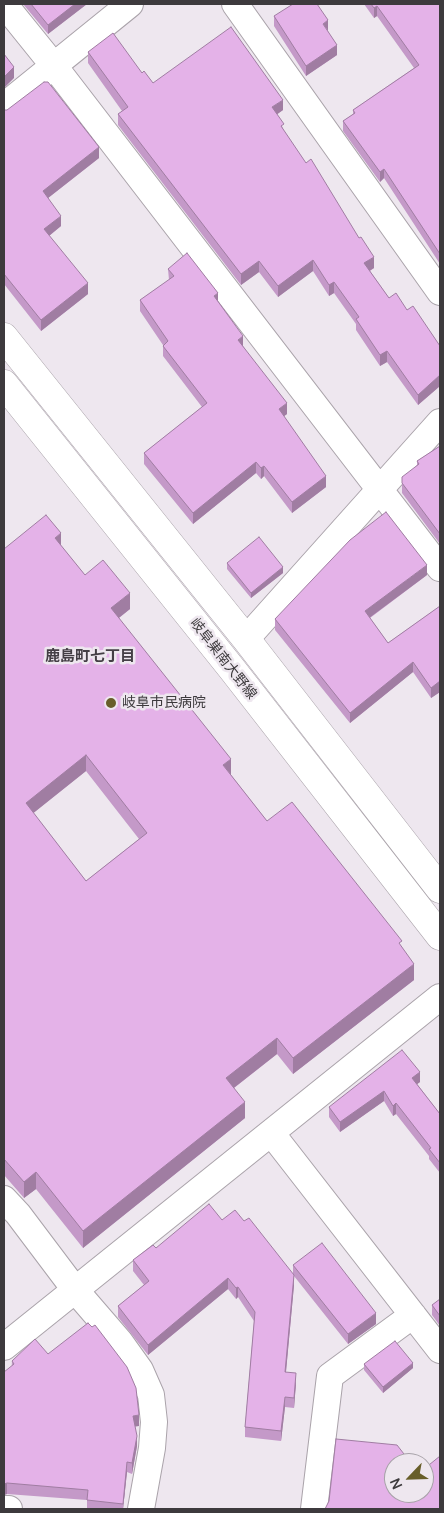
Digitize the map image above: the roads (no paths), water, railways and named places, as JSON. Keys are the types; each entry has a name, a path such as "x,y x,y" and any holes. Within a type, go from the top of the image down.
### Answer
{"main road":[{"path":"4,337 246,639 440,889"},
{"name":"岐阜巣南大野線","path":"4,384 232,669 440,936"}],"street":[{"path":"4,4 380,487 440,568"},
{"path":"4,106 130,4"},
{"path":"235,4 440,292"},
{"path":"246,639 440,422"},
{"path":"4,1347 272,1134 440,997"},
{"path":"272,1134 440,1350"},
{"path":"4,1199 18,1214 140,1370 151,1395 154,1422 152,1448 141,1509"},
{"path":"314,1509 330,1376 413,1315"},
{"path":"4,1509 9,1509"}],"place":[{"name":"岐阜市民病院","path":"111,703"}],"district":[{"name":"鹿島町七丁目","path":"90,657"}]}
